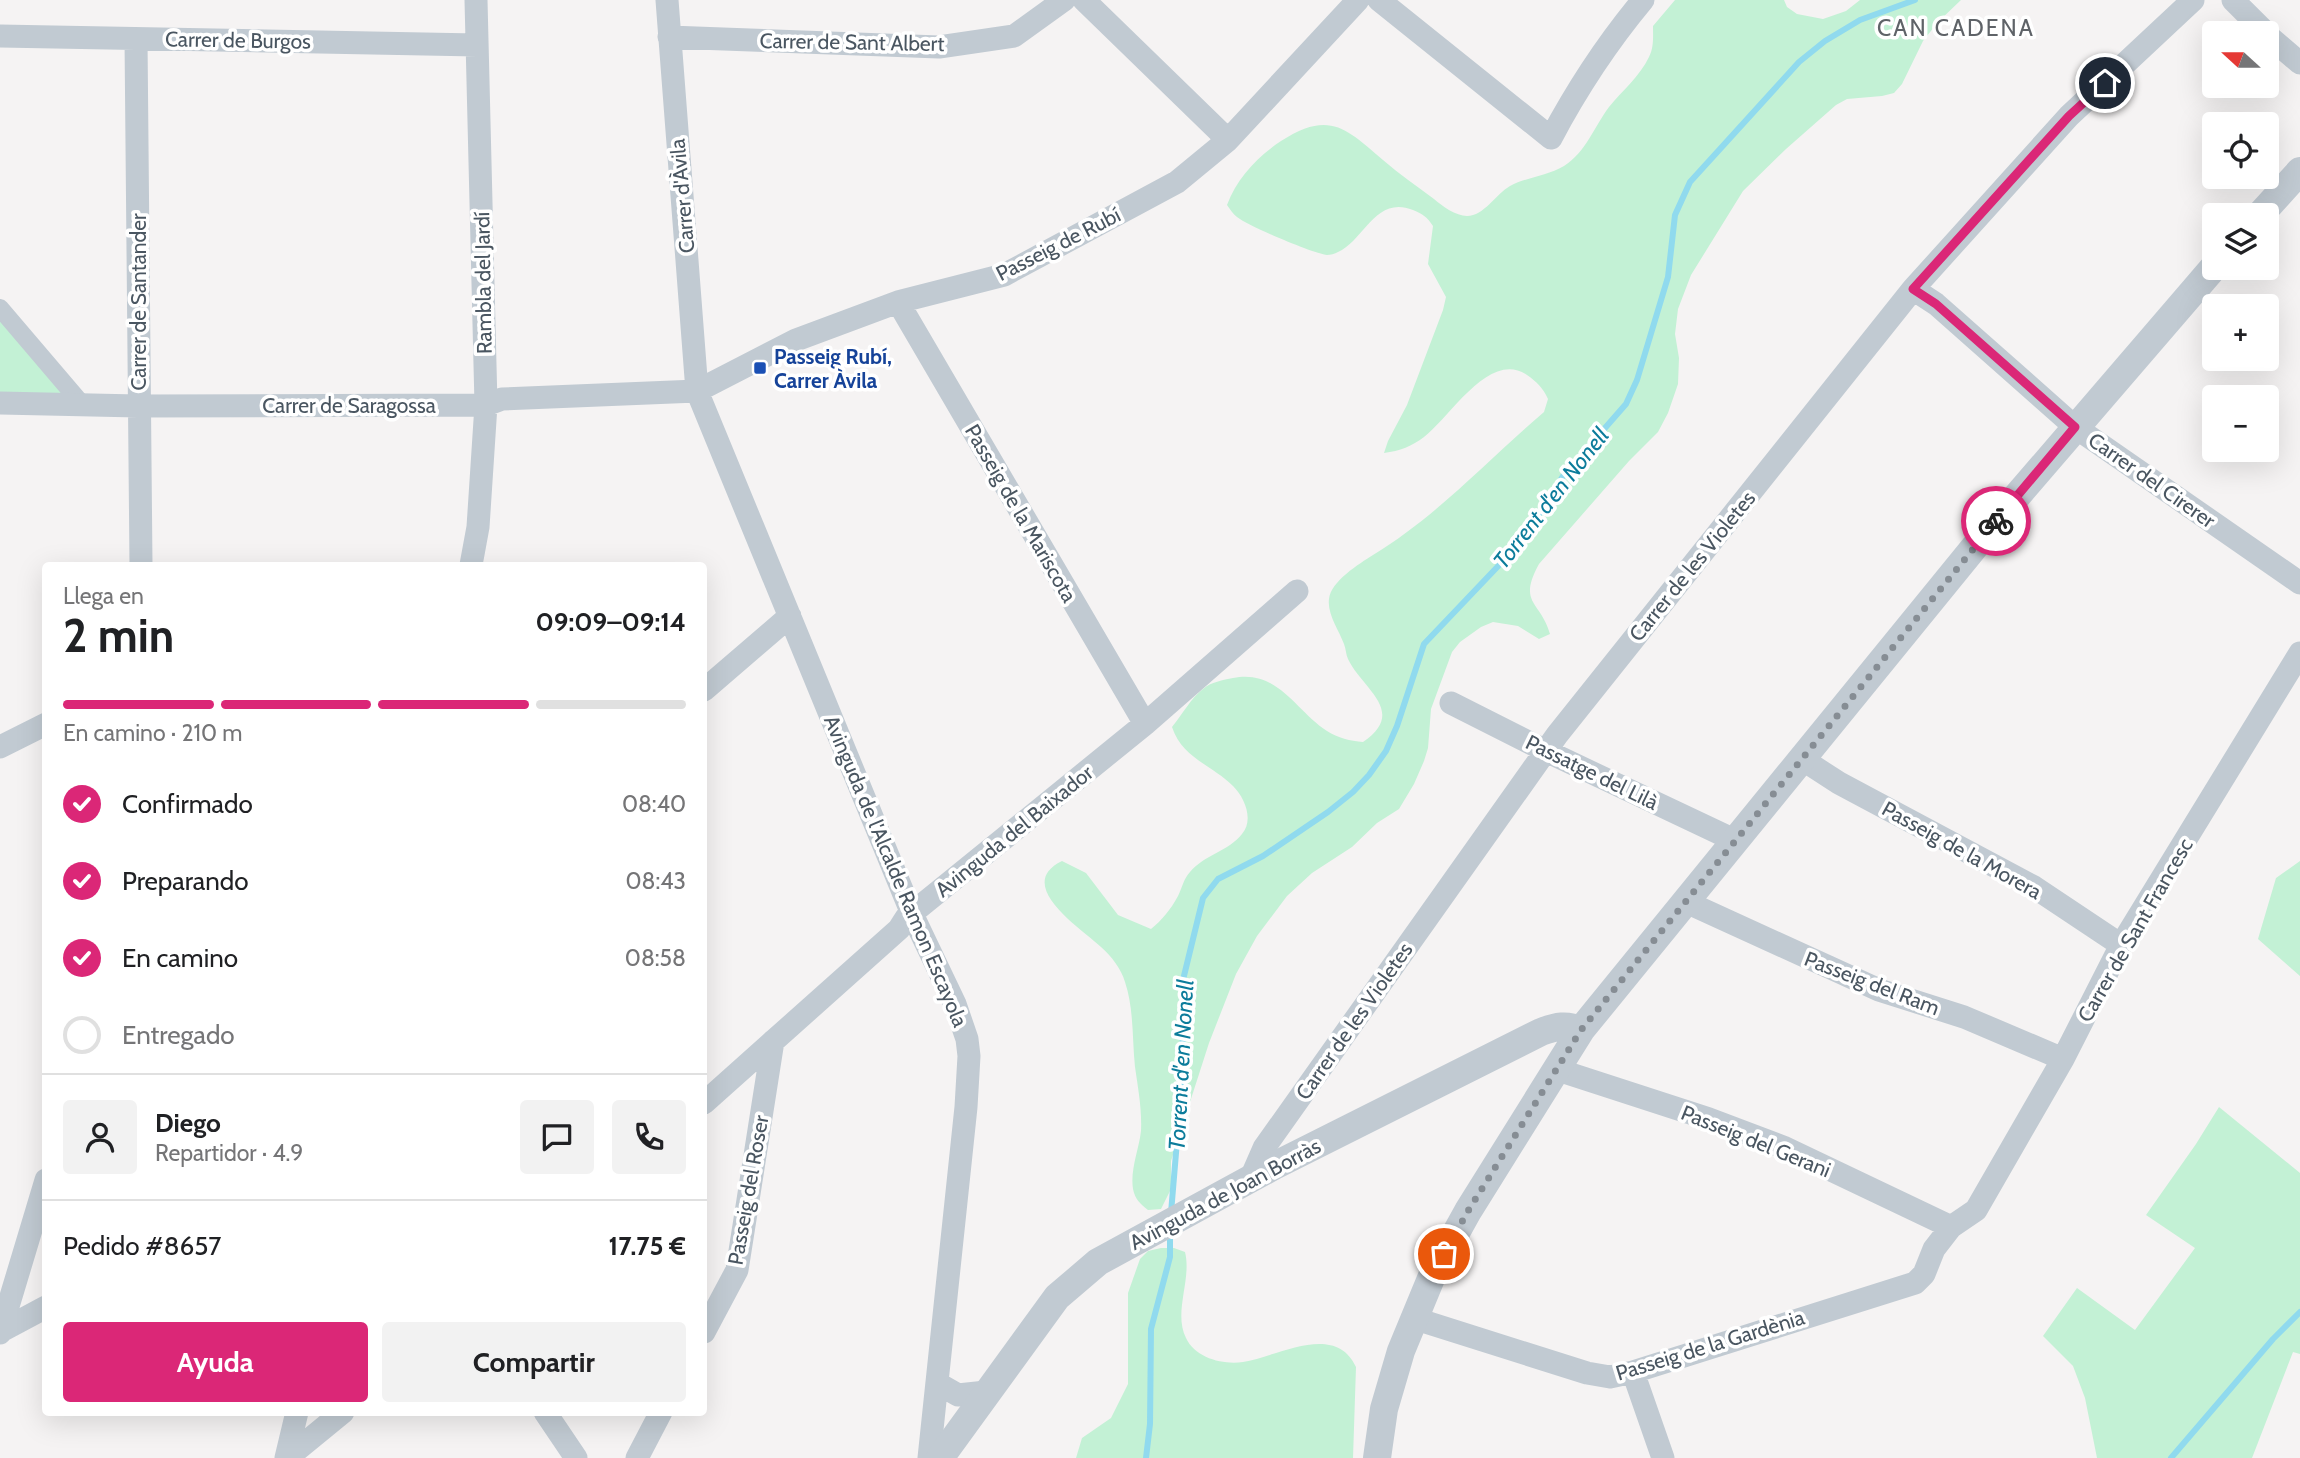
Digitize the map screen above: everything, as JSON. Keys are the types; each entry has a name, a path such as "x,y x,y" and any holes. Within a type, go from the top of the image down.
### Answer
{"street":[{"name":"Rambla del Jardí","path":"472,562 478,527 486,405 476,0"},
{"name":"Carrer d'Àvila","path":"667,0 697,391"},
{"name":"Carrer de Sant Albert","path":"669,37 939,47 1014,36 1064,0"},
{"path":"1084,0 1228,140"},
{"name":"Passeig de Rubí","path":"697,391 796,340 898,302 1004,275 1177,182 1228,140 1358,0"},
{"path":"1380,0 1551,138 1564,112 1643,0"},
{"name":"Carrer de les Violetes","path":"1250,1180 1264,1148 1546,751 1913,289 2069,116 2193,0"},
{"path":"2233,0 2254,21"},
{"name":"Carrer de Burgos","path":"0,36 477,45"},
{"name":"Carrer de Santander","path":"136,38 141,562"},
{"path":"2279,44 2300,63"},
{"path":"2271,203 2300,171"},
{"path":"1377,1458 1384,1409 1413,1318 1432,1276 1468,1211 1581,1030 2075,427 2203,280"},
{"name":"Carrer del Cirerer","path":"1913,289 1936,304 2075,427 2300,583"},
{"name":"Passeig de la Mariscota","path":"898,302 1145,724"},
{"path":"0,308 80,403"},
{"name":"Carrer de Saragossa","path":"0,403 138,406 486,405 502,399 697,391"},
{"name":"Avinguda de l'Alcalde Ramon Escayola","path":"697,391 912,914 955,1003 963,1026 969,1056 966,1107 929,1458"},
{"name":"Avinguda del Baixador","path":"707,1100 858,966 912,914 1145,724 1297,591"},
{"path":"707,687 790,617"},
{"name":"Carrer de Sant Francesc","path":"1951,1227 1976,1210 2063,1059 2121,945 2300,653"},
{"name":"Passatge del Lilà","path":"1451,703 1734,840"},
{"path":"0,747 42,726"},
{"name":"Passeig de la Morera","path":"1802,759 1839,783 2034,887 2121,945"},
{"name":"Passeig del Ram","path":"1684,901 1880,990 1964,1017 2063,1059"},
{"name":"Avinguda de Joan Borràs","path":"940,1458 1057,1297 1098,1262 1250,1180 1541,1032 1568,1025 1581,1030"},
{"name":"Passeig del Roser","path":"707,1326 737,1270 773,1041"},
{"name":"Passeig del Gerani","path":"1555,1069 1709,1119 1783,1147 1951,1227"},
{"path":"0,1332 42,1193"},
{"name":"Passeig de la Gardènia","path":"1413,1318 1587,1373 1610,1377 1633,1373 1915,1283 1924,1274 1934,1249 1951,1227"},
{"path":"0,1332 42,1309"},
{"path":"1633,1373 1663,1458"},
{"path":"937,1383 958,1395 986,1392"},
{"path":"287,1458 296,1416"},
{"path":"287,1458 338,1416"},
{"path":"548,1416 576,1458"},
{"path":"637,1458 659,1416"}],"green space":[{"path":"1675,0 1784,0 1787,7 1797,14 1823,19 1846,11 1860,0 1961,0 1923,41 1902,84 1894,93 1847,99 1836,105 1743,191 1691,275 1678,309 1675,334 1679,358 1678,384 1658,432 1629,461 1539,564 1533,577 1530,595 1550,634 1539,639 1518,626 1493,622 1460,642 1452,652 1431,709 1428,748 1424,761 1399,809 1377,823 1352,847 1312,873 1287,896 1257,936 1236,974 1209,1043 1171,1161 1171,1189 1161,1209 1148,1210 1138,1201 1133,1189 1141,1115 1128,992 1118,967 1108,954 1067,918 1048,894 1045,882 1049,871 1062,861 1086,873 1118,915 1151,929 1172,905 1190,872 1202,861 1237,840 1246,828 1248,816 1241,797 1225,779 1190,754 1172,727 1194,697 1213,683 1249,677 1262,680 1285,693 1335,736 1363,742 1376,731 1382,720 1382,710 1378,700 1348,659 1330,610 1331,592 1346,574 1396,540 1461,487 1544,412 1548,399 1527,375 1513,369 1499,371 1471,389 1424,437 1406,448 1384,453 1407,405 1446,297 1428,264 1433,226 1424,216 1413,210 1400,207 1389,209 1371,221 1347,246 1327,255 1296,245 1243,221 1227,205 1231,195 1249,169 1272,147 1312,126 1325,125 1336,127 1358,139 1449,210 1463,216 1473,215 1510,186 1564,166 1578,154 1609,107 1645,64 1652,49 1653,26"},
{"path":"0,308 81,403 0,403"},
{"path":"2300,861 2300,976 2258,939 2276,878"},
{"path":"2219,1107 2300,1173 2300,1354 2293,1352 2252,1458 2097,1458 2085,1398 2073,1366 2043,1336 2077,1288 2135,1330 2195,1248 2146,1215"},
{"path":"1174,1248 1185,1252 1187,1263 1181,1318 1183,1328 1190,1345 1210,1359 1243,1362 1304,1345 1320,1344 1334,1346 1347,1353 1356,1367 1353,1458 1076,1458 1082,1438 1111,1418 1128,1384 1128,1293 1140,1259 1148,1251"}],"waterway":[{"name":"Torrent d'en Nonell","path":"1171,1213 1183,1069 1182,984 1203,898 1218,879 1263,856 1328,812 1369,775 1386,751 1397,726 1424,644 1522,541 1563,476 1626,404 1637,380 1668,277 1675,215 1690,182 1799,62 1825,41 1860,20 1915,0"},
{"name":"Torrent d'en Nonell","path":"1146,1458 1150,1424 1151,1329 1170,1257 1170,1231"},
{"path":"2171,1458 2273,1339 2300,1312"}],"way so far":[{"path":"1444,1254 1581,1030 1996,521"}],"place":[{"name":"Passeig Rubí, Carrer Àvila","path":"760,368"}],"district":[{"name":"CAN CADENA","path":"1956,28"}],"route":[{"path":"1996,521 2075,427 1936,304 1913,289 2069,116 2105,83"}]}
